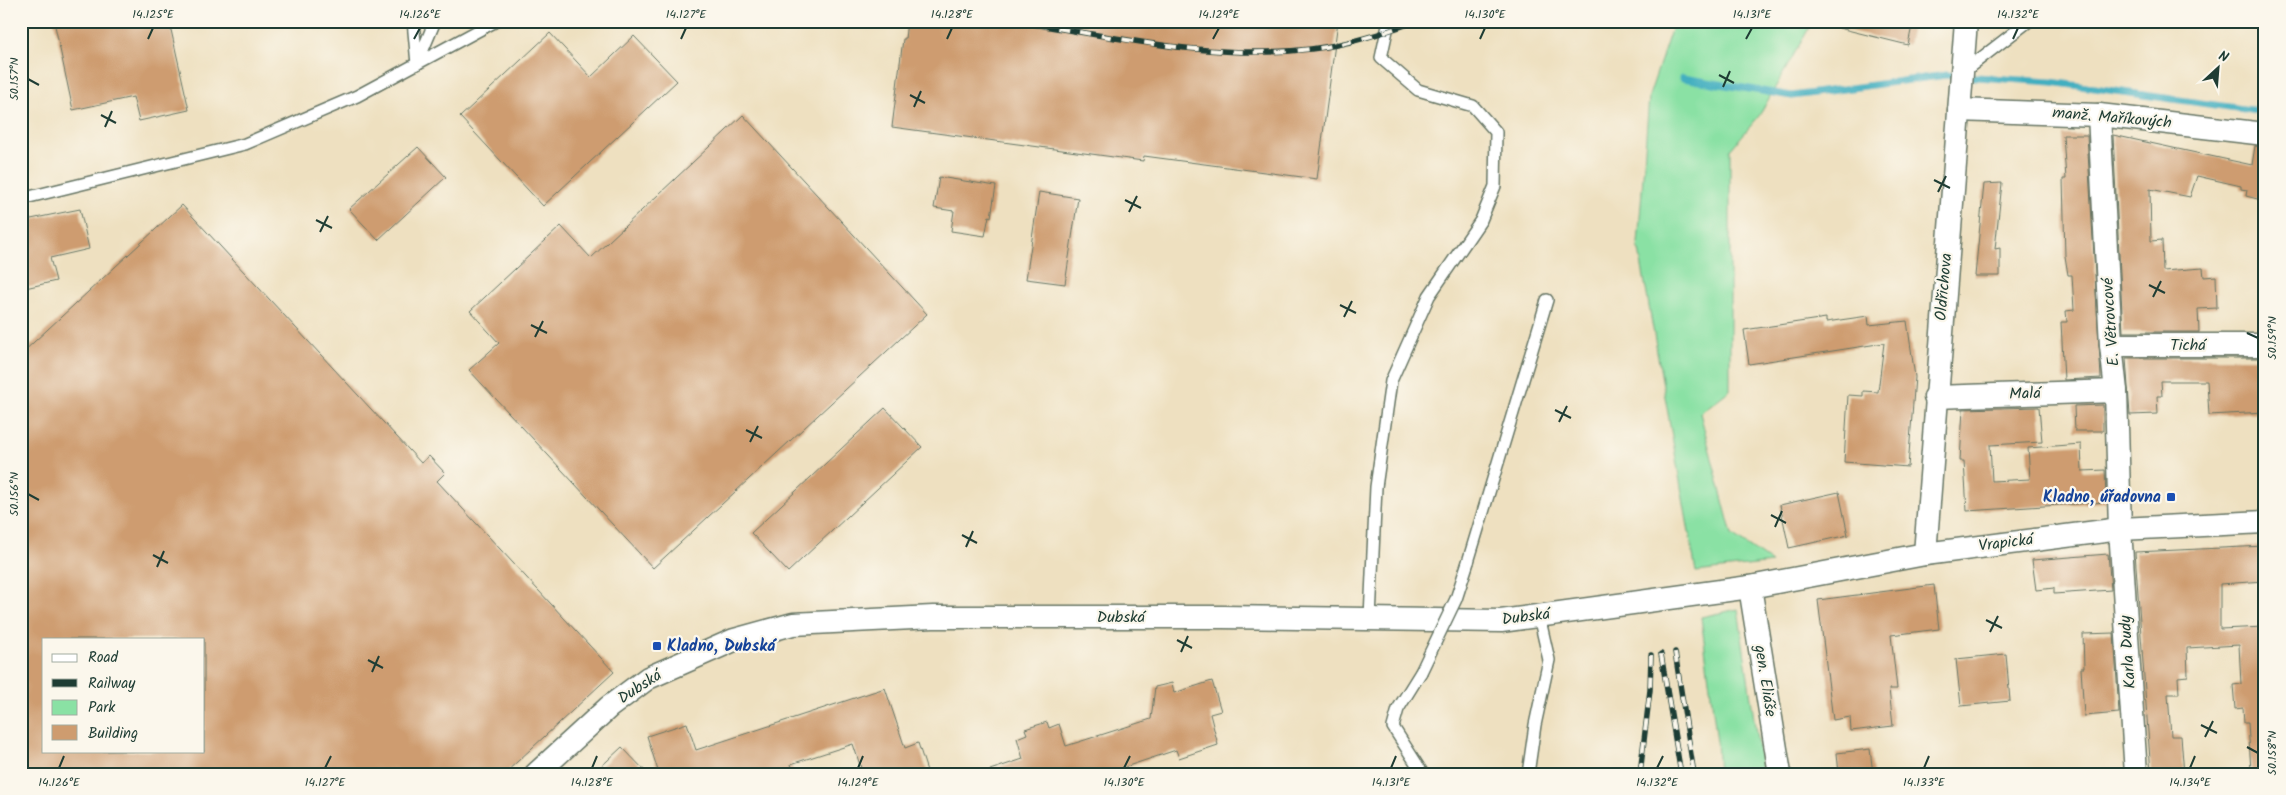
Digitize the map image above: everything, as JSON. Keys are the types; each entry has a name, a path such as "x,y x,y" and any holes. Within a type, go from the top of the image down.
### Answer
{"street":[{"name":"Oldřichova","path":"1924,554 1966,21"},
{"name":"manž. Maříkových","path":"1959,110 2099,115 2265,134"},
{"name":"E. Větrovcové","path":"2099,115 2111,345 2116,390 2120,529"},
{"name":"Tichá","path":"2111,345 2265,345"},
{"name":"Malá","path":"1935,397 2116,390"},
{"name":"Vrapická","path":"1750,588 1924,554 2120,529 2265,522"},
{"name":"Karla Dudy","path":"2120,529 2136,774"},
{"name":"Dubská","path":"536,774 609,707 648,678 734,640 793,624 933,617 1370,618 1502,621 1750,588"},
{"name":"gen. Eliáše","path":"1750,588 1780,774"}],"lane":[{"path":"413,21 417,64"},
{"path":"417,64 435,21"},
{"path":"21,199 245,144 357,96 496,21"},
{"path":"1370,618 1376,487 1391,381 1429,296 1481,220 1495,186 1496,132 1473,106 1418,90 1381,58 1389,21"},
{"path":"1962,73 2029,21"},
{"path":"1423,774 1393,727 1398,710 1421,672 1456,599 1547,300"},
{"path":"1528,774 1535,725 1549,660 1539,616"}],"green space":[{"path":"1674,21 1813,21 1759,116 1730,150 1730,390 1700,413 1732,535 1772,563 1696,572 1638,244 1649,96"},
{"path":"1738,609 1762,774 1719,774 1717,742 1701,617"}],"building":[{"path":"54,21 169,21 189,110 139,121 133,97 73,110"},
{"path":"907,21 1338,21 1317,179 1144,156 1143,161 892,127"},
{"path":"1840,21 1913,21 1908,45 1839,28"},
{"path":"550,33 591,77 634,36 677,81 543,206 460,117"},
{"path":"743,115 927,314 653,568 469,370 499,343 470,311 561,226 591,258"},
{"path":"2063,135 2087,135 2101,378 2064,380 2061,322 2067,322 2066,311 2074,310 2072,275 2068,275 2065,256 2063,179 2066,179"},
{"path":"2113,135 2252,165 2255,146 2265,147 2265,201 2246,196 2247,190 2241,189 2241,186 2197,176 2190,197 2150,189 2151,241 2162,240 2163,271 2203,268 2204,277 2216,276 2217,308 2198,309 2199,332 2123,332"},
{"path":"418,147 446,177 378,240 349,209"},
{"path":"939,177 996,186 991,217 989,216 985,236 951,231 954,211 934,208"},
{"path":"2002,183 1995,249 2000,248 2000,276 1975,276 1984,184"},
{"path":"1039,192 1078,198 1065,284 1026,279"},
{"path":"182,205 421,463 429,456 445,473 437,481 614,672 504,774 21,774 21,354"},
{"path":"80,209 89,249 50,258 56,281 21,289 21,221"},
{"path":"1868,316 1869,325 1907,321 1915,377 1908,467 1844,462 1848,395 1863,396 1863,391 1878,392 1884,343 1749,364 1744,330 1826,318 1826,322"},
{"path":"2126,358 2265,358 2265,412 2209,415 2207,381 2161,381 2162,396 2157,396 2158,414 2130,415"},
{"path":"2103,405 2103,431 2075,431 2074,406"},
{"path":"2039,407 2042,442 1990,445 1992,481 2030,479 2028,448 2081,444 2082,471 2105,470 2106,502 1967,511 1964,461 1960,461 1963,409"},
{"path":"885,408 922,447 788,572 751,533"},
{"path":"1839,492 1848,535 1789,548 1780,505"},
{"path":"2265,546 2265,581 2220,584 2220,629 2265,627 2265,771 2251,771 2248,723 2244,723 2243,708 2235,709 2233,685 2241,684 2239,645 2187,648 2188,676 2178,677 2179,694 2168,694 2171,736 2181,736 2184,774 2151,774 2135,552"},
{"path":"2108,554 2111,590 2054,594 2054,588 2036,590 2032,560"},
{"path":"1934,585 1939,629 1891,635 1897,689 1889,689 1893,726 1851,731 1850,717 1833,720 1818,600"},
{"path":"2114,633 2119,713 2084,716 2081,668 2084,668 2083,634"},
{"path":"2006,654 2010,701 1961,706 1956,659"},
{"path":"1212,681 1221,711 1210,714 1218,745 1179,758 1176,750 1104,774 991,774 990,770 1023,759 1017,738 1027,734 1025,729 1047,722 1049,728 1059,724 1066,746 1151,719 1155,687 1172,683 1174,693"},
{"path":"885,688 905,748 918,743 928,774 863,774 853,744 791,764 794,774 659,774 647,736 687,723 696,750"},
{"path":"622,747 648,774 593,774"},
{"path":"1870,749 1873,774 1839,774 1837,753"}],"waterway":[{"path":"1683,78 1792,96 1946,75 2051,82 2265,112"}],"railway":[{"path":"1014,21 1125,40 1237,52 1274,52 1338,45 1417,21"},
{"path":"1675,652 1694,774"},
{"path":"1661,654 1681,774"},
{"path":"1640,774 1650,690 1651,655"}],"place":[{"name":"Kladno, úřadovna","path":"2171,497"},
{"name":"Kladno, Dubská","path":"657,646"}]}
